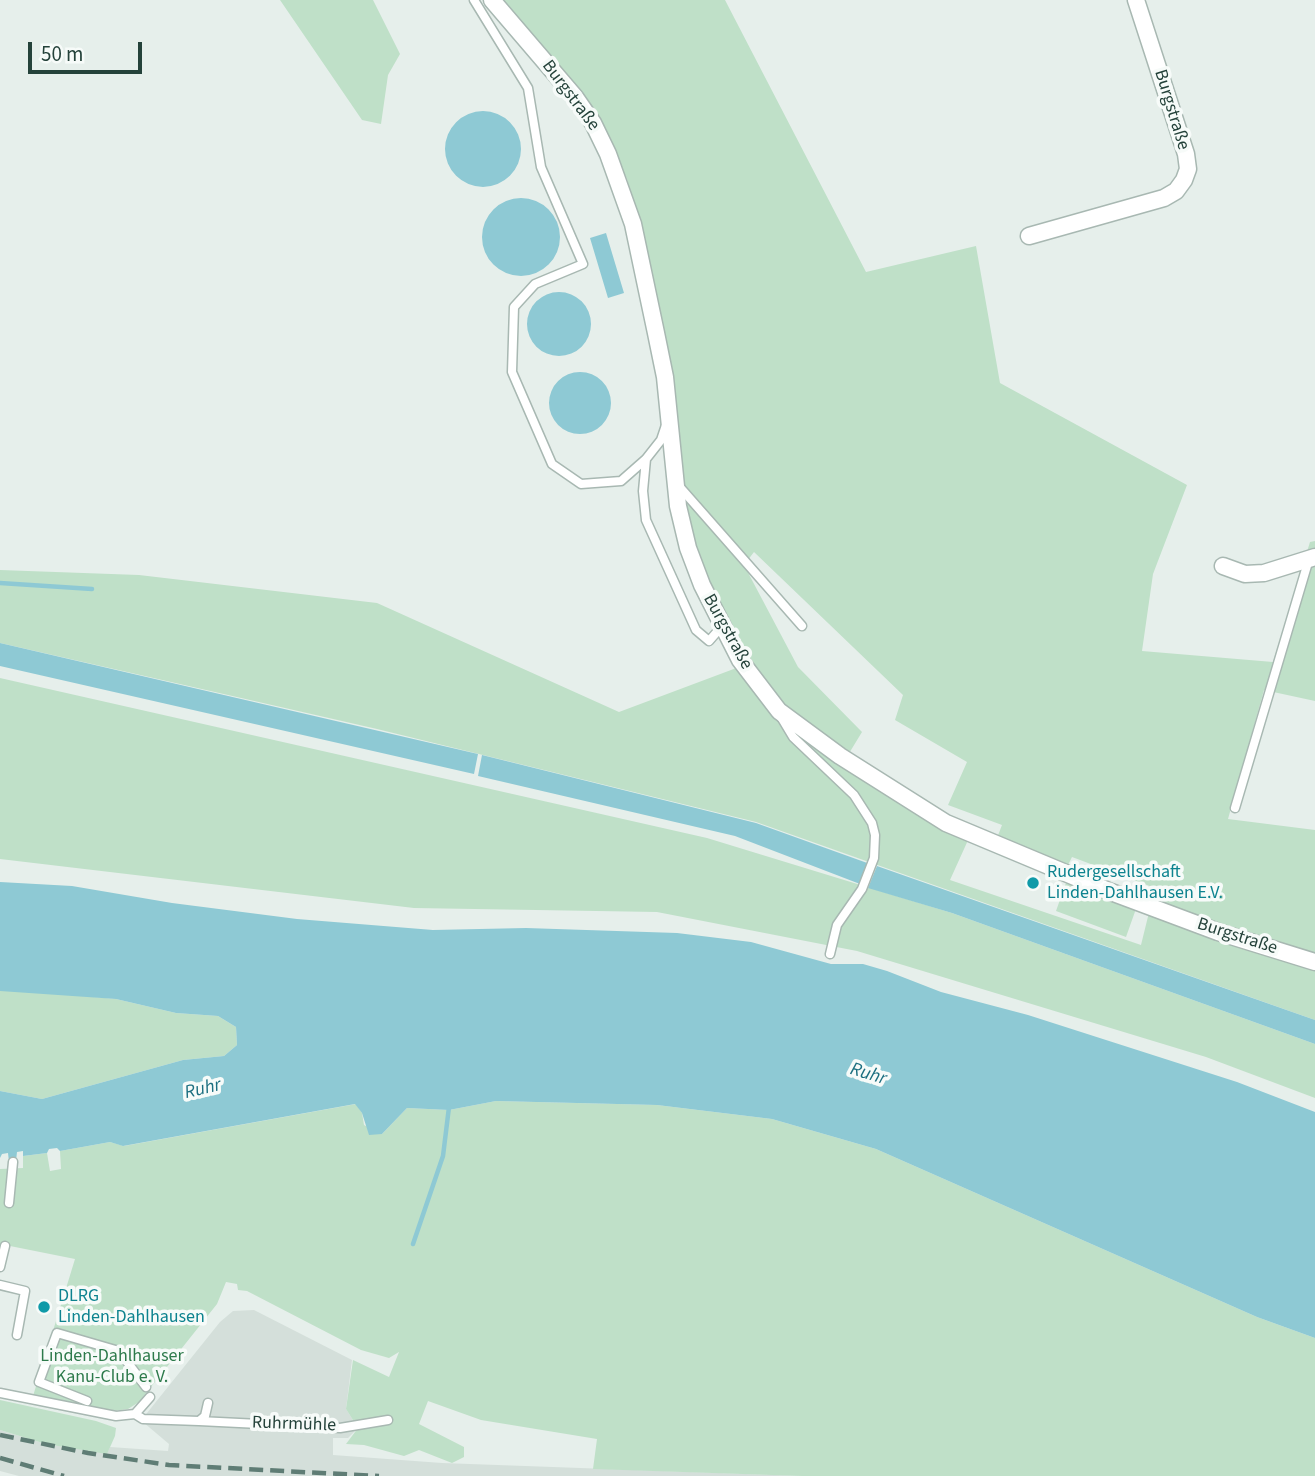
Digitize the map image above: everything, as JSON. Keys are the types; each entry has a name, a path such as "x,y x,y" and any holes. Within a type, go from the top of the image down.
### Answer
{"street":[{"name":"Burgstraße","path":"492,0 575,97 593,123 608,153 633,224 644,272 665,377 683,530 694,568 740,660 779,711 840,756 946,823 1111,892 1218,932 1315,961"},
{"name":"Burgstraße","path":"1029,236 1164,198 1175,191 1184,180 1188,169 1186,155 1136,0"},
{"path":"1223,566 1245,574 1264,573 1312,557"}],"lane":[{"path":"474,0 528,88 541,167 583,264 535,284 514,307 512,372 552,464 581,484 621,481 646,459 660,440 669,417"},
{"path":"646,459 643,491 646,520 696,630 709,641 723,625"},
{"path":"676,483 802,626"},
{"path":"1235,808 1312,557"},
{"path":"779,711 793,737 854,795 872,823 875,835 874,858 862,889 837,925 830,954"},
{"path":"9,1203 13,1162"},
{"path":"0,1268 5,1245"},
{"path":"0,1285 25,1292 17,1335"},
{"path":"87,1401 39,1382 57,1333 119,1352 146,1387"},
{"name":"Ruhrmühle","path":"0,1393 105,1415 135,1414 143,1419 340,1428 388,1420"},
{"path":"135,1414 150,1397"},
{"path":"199,1421 205,1416 208,1403"}],"shaded area":[{"path":"254,1310 352,1360 346,1409 358,1428 348,1438 333,1438 333,1455 442,1463 802,1476 19,1476 0,1471 0,1430 46,1444 107,1453 110,1447 168,1451 169,1444 143,1422 147,1413 220,1322 233,1311"}],"green space":[{"path":"280,0 373,0 400,54 388,75 381,124 362,120"},
{"path":"499,0 725,0 866,272 976,246 1000,383 1187,485 1153,574 1142,651 1273,662 1310,542 1315,541 1315,701 1264,690 1228,819 1315,830 1315,1020 756,822 377,729 0,643 0,570 139,575 377,603 619,712 739,667 697,568 679,480 674,381 627,179 616,157","holes":["754,552 903,695 895,720 967,762 948,805 1002,825 997,838 1067,867 1072,857 1155,888 1141,945 950,880 969,838 848,755 862,732 798,667 744,565"]},
{"path":"0,678 707,838 952,913 1315,1044 1315,1098 1206,1057 857,951 657,912 414,908 0,859"},
{"path":"1067,880 1137,906 1126,937 1056,911"},
{"path":"0,991 116,999 176,1013 218,1016 236,1027 237,1045 224,1056 183,1060 42,1099 0,1091"},
{"name":"Linden-Dahlhauser Kanu-Club e. V.","path":"496,1101 657,1105 772,1119 876,1149 1257,1317 1315,1338 1315,1476 802,1476 593,1469 597,1439 481,1420 428,1401 419,1424 464,1447 464,1457 452,1463 419,1450 404,1456 364,1445 346,1444 358,1428 346,1409 353,1360 389,1377 399,1352 389,1358 361,1350 247,1291 238,1290 237,1284 226,1282 217,1304 139,1402 128,1409 113,1411 33,1396 75,1259 0,1244 0,1169 23,1168 23,1156 47,1153 50,1171 61,1169 60,1151 110,1142 124,1146 356,1104 362,1113 364,1125 382,1134 407,1108 449,1110"},
{"path":"0,1400 96,1421 116,1428 115,1436 107,1454 46,1444 0,1430"}],"water":[{"path":"483,111 498,114 510,122 518,134 521,149 518,164 510,176 498,184 483,187 468,184 456,176 448,164 445,149 448,134 456,122 468,114"},
{"path":"521,198 536,201 548,210 557,222 560,237 557,252 548,264 536,273 521,276 506,273 494,264 485,252 482,237 485,222 494,210 506,201"},
{"path":"606,233 624,293 608,298 590,238"},
{"path":"559,292 582,301 591,324 582,347 559,356 536,347 527,324 536,301"},
{"path":"580,372 592,374 602,381 609,391 609,415 602,425 592,432 580,434 568,432 558,425 551,415 549,403 551,391 558,381 568,374"},
{"path":"0,643 478,754 474,774 0,666"},
{"path":"482,755 756,823 870,864 860,884 735,836 478,776"},
{"path":"877,866 1315,1020 1315,1044 952,913 868,888"},
{"name":"Ruhr","path":"0,882 72,886 172,903 297,919 433,930 526,928 677,933 751,942 831,964 863,964 941,992 1028,1015 1237,1082 1315,1112 1315,1338 1257,1317 876,1149 772,1119 657,1105 496,1101 449,1110 407,1108 382,1134 369,1135 362,1113 355,1104 123,1146 110,1142 60,1151 57,1148 49,1149 47,1153 23,1156 23,1151 17,1152 16,1161 9,1162 8,1153 2,1154 0,1158 0,1091 42,1099 183,1060 224,1056 237,1045 236,1027 218,1016 176,1013 116,999 0,991"}],"waterway":[{"path":"0,583 92,589"},
{"path":"413,1244 443,1156 449,1107"}],"railway":[{"path":"0,1435 88,1453 169,1465 379,1476"},
{"path":"0,1458 64,1476"}],"place":[{"name":"Rudergesellschaft Linden-Dahlhausen E.V.","path":"1033,883"},
{"name":"DLRG Linden-Dahlhausen","path":"44,1307"}]}
